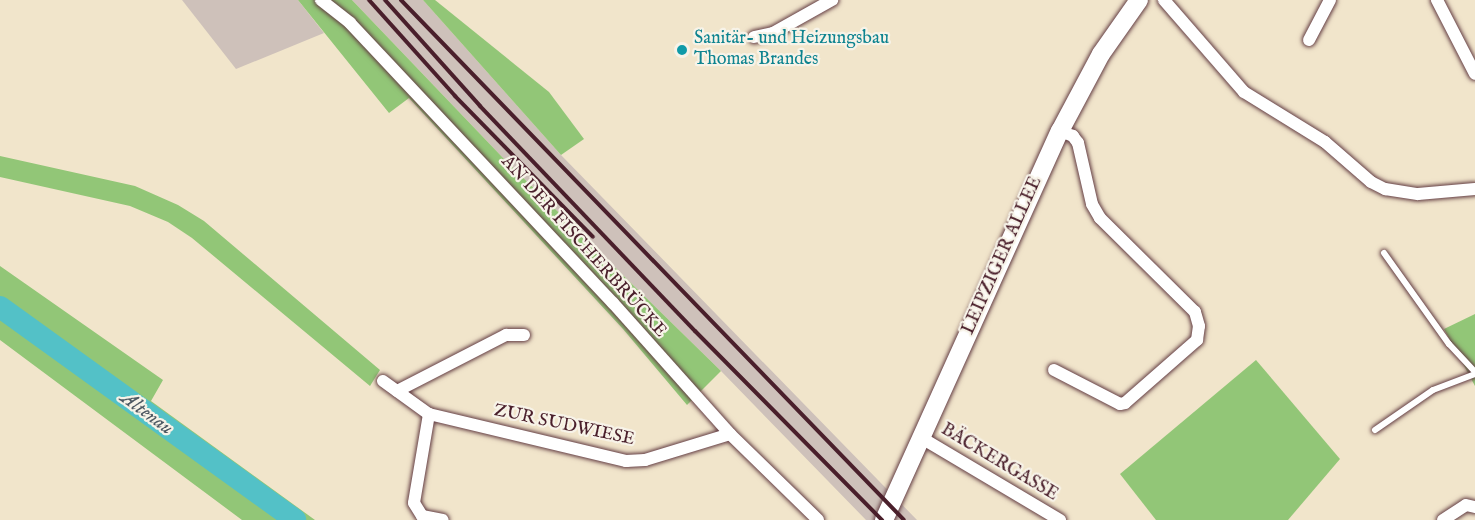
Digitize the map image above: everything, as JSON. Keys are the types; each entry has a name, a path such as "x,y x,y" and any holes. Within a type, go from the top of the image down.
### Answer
{"main road":[{"name":"LEIPZIGER ALLEE","path":"884,520 1060,131 1101,54 1138,0"}],"street":[{"name":"AN DER FISCHERBRÜCKE","path":"321,0 350,23 613,303 730,434 818,520"},
{"path":"754,37 773,33 832,0"},
{"path":"1164,0 1244,92 1325,142 1371,182 1385,189 1418,194 1475,189"},
{"path":"1309,40 1330,0"},
{"path":"1437,0 1475,74"},
{"path":"1054,370 1120,404 1125,403 1197,340 1199,326 1195,312 1100,218 1092,204 1078,143 1073,136 1060,131"},
{"path":"397,391 506,335 524,335"},
{"name":"ZUR SUDWIESE","path":"383,381 429,414 626,461 645,459 730,434"},
{"path":"429,414 414,503 422,516 443,520"},
{"name":"BÄCKERGASSE","path":"920,437 1060,520"},
{"path":"1443,520 1466,505 1475,507"}],"lane":[{"path":"1375,430 1433,390 1475,373 1449,344 1384,253"}],"shaded area":[{"path":"182,0 298,0 324,33 236,69"},
{"path":"352,0 423,0 561,155 917,520 866,520 721,371 505,160"}],"green space":[{"path":"298,0 352,0 505,160 721,371 687,405 623,329 409,98 389,113"},
{"path":"423,0 435,0 549,92 584,139 561,155"},
{"path":"0,156 135,186 178,205 204,221 380,370 370,386 192,238 168,222 130,206 0,177"},
{"path":"0,266 163,380 151,401 315,520 242,520 0,340"},
{"path":"1475,314 1475,386 1444,329"},
{"path":"1256,360 1340,459 1288,520 1156,520 1120,474"}],"waterway":[{"name":"Altenau","path":"0,307 295,520"}],"railway":[{"path":"369,0 455,96 593,237"},
{"path":"385,0 480,106 695,331 882,520"},
{"path":"401,0 904,520"}],"place":[{"name":"Sanitär- und Heizungsbau Thomas Brandes","path":"682,50"}]}
